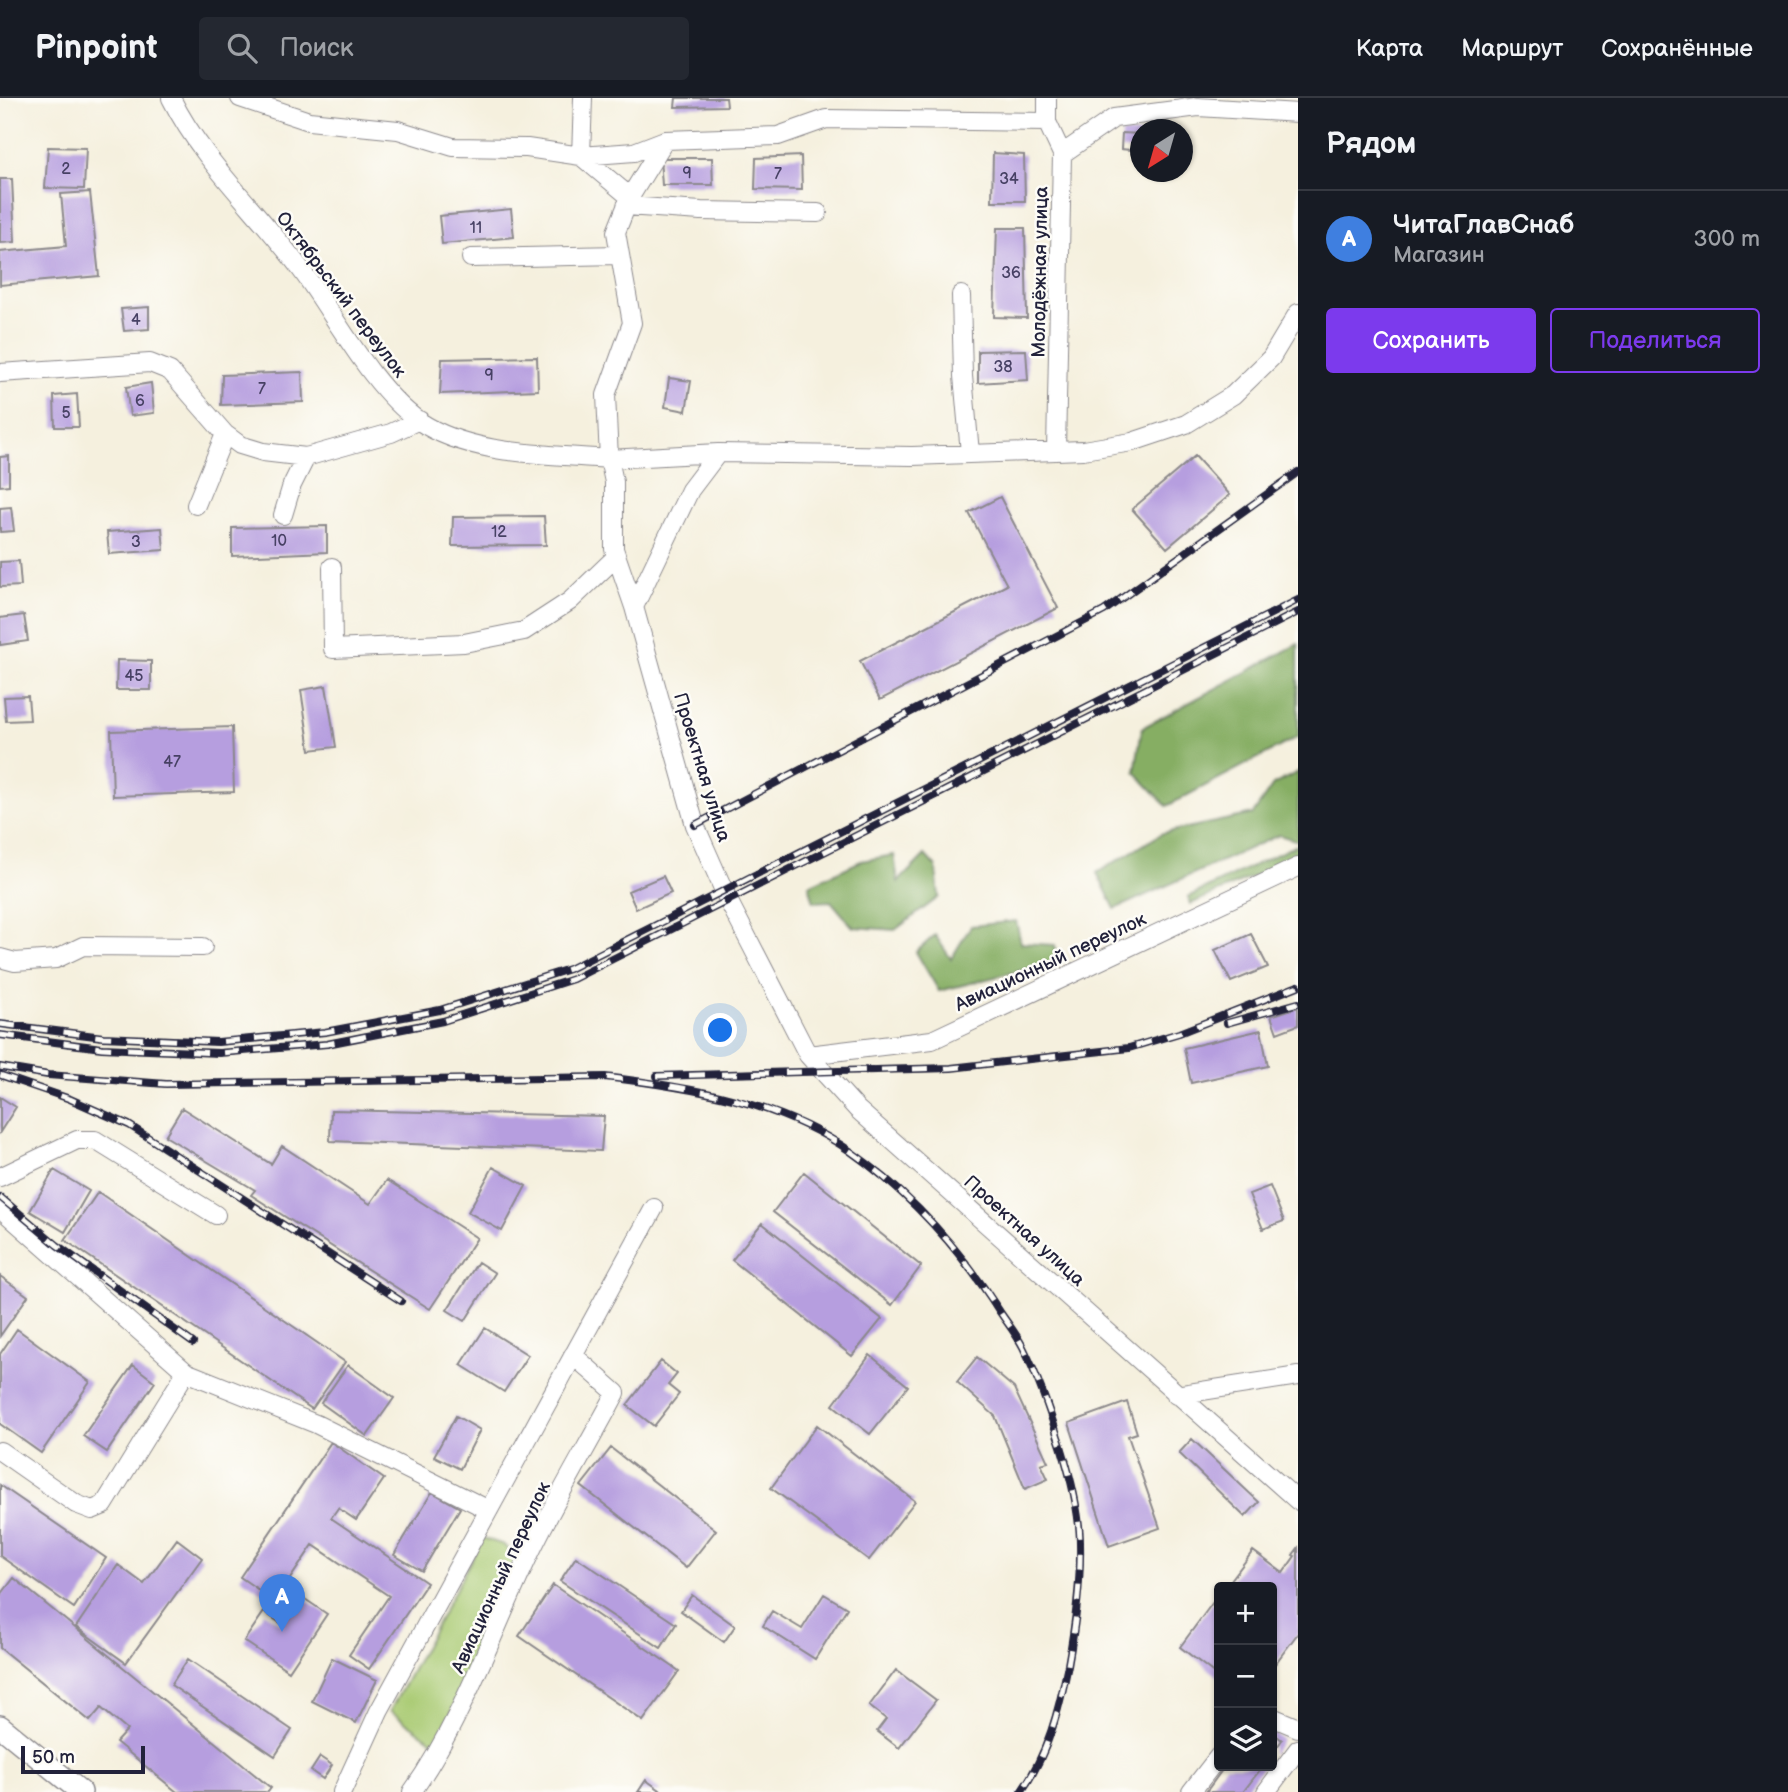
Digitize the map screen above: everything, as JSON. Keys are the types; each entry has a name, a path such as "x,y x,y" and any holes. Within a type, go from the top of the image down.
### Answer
{"main road":[{"path":"0,1726 81,1792"}],"street":[{"name":"Октябрьский переулок","path":"172,98 212,162 301,269 382,385 419,420 445,434 495,449 609,459 718,453"},
{"path":"240,98 309,121 398,130 453,148 527,148 581,156 634,152 665,141 778,136 826,119 1047,122"},
{"path":"583,98 581,156 628,202 701,211 818,213"},
{"name":"Молодёжная улица","path":"1047,98 1047,122 1062,154 1056,451"},
{"path":"1062,154 1114,118 1198,103 1298,113"},
{"name":"Проектная улица","path":"665,141 628,202 615,232 632,323 606,395 609,459 614,482 614,550 634,607 695,825 729,902 808,1055 822,1073 857,1109 1298,1502"},
{"path":"471,258 620,255"},
{"path":"961,295 963,376 970,453"},
{"path":"634,607 690,490 718,453 912,456 1083,450 1132,442 1186,424 1233,395 1271,358 1298,313"},
{"path":"0,373 150,363 170,371 225,434 240,445 263,452 306,457 391,433 419,420"},
{"path":"195,505 225,434"},
{"path":"283,514 292,485 306,457"},
{"path":"332,567 333,649 464,643 524,631 570,601 616,557"},
{"name":"Авиационный переулок","path":"808,1055 932,1040 1298,867"},
{"path":"0,958 15,962 56,959 83,946 203,947"},
{"path":"0,1177 77,1140 95,1140 216,1215"},
{"path":"0,1208 186,1372 316,1424 489,1510"},
{"name":"Авиационный переулок","path":"342,1792 379,1711 654,1208"},
{"name":"Авиационный переулок","path":"412,1792 430,1767 469,1690 531,1551 617,1393 573,1355"},
{"path":"0,1451 76,1504 92,1510 104,1505 186,1372"},
{"path":"1176,1395 1298,1376"},
{"path":"1277,1719 1298,1728"},
{"path":"1266,1792 1298,1749"},
{"path":"1191,1792 1214,1762"}],"green space":[{"path":"1298,644 1298,737 1167,806 1135,772 1142,728"},
{"path":"1298,772 1298,841 1279,835 1115,909 1097,873 1163,833 1253,814 1273,785"},
{"path":"1298,844 1298,857 1191,904 1188,897"},
{"path":"894,855 898,882 925,855 936,867 939,897 895,930 853,927 831,901 814,902 809,885 861,861"},
{"path":"1016,921 1021,943 1055,945 1059,961 939,991 916,952 935,935 951,959 971,926"},
{"path":"483,1538 504,1545 519,1563 437,1744 390,1711"}],"building":[{"path":"676,98 726,98 727,106 675,107"},
{"path":"1122,133 1130,133 1130,150 1121,149"},
{"path":"48,147 86,148 84,189 45,188"},
{"path":"993,153 1024,155 1025,201 992,201"},
{"path":"801,156 802,190 755,189 756,158"},
{"path":"660,158 712,158 713,185 662,185"},
{"path":"0,179 12,179 15,242 0,243"},
{"path":"90,192 99,276 0,285 0,252 66,246 61,194"},
{"path":"511,209 514,237 442,244 439,216"},
{"path":"997,228 1025,228 1027,318 994,317"},
{"path":"149,307 149,329 124,331 121,309"},
{"path":"1026,350 1028,380 978,383 978,351"},
{"path":"537,357 538,390 440,394 442,359"},
{"path":"302,372 303,402 221,405 222,375"},
{"path":"669,378 691,381 686,411 665,407"},
{"path":"151,383 154,413 130,416 126,387"},
{"path":"77,394 79,427 55,427 54,396"},
{"path":"9,456 9,485 0,486 0,457"},
{"path":"1195,456 1230,495 1167,548 1132,509"},
{"path":"1000,497 1058,608 880,700 860,661 1007,585 969,513"},
{"path":"11,507 14,531 0,532 0,508"},
{"path":"544,516 546,545 452,546 453,517"},
{"path":"327,526 327,552 232,556 232,528"},
{"path":"162,528 164,550 109,554 107,532"},
{"path":"19,561 21,586 0,587 0,562"},
{"path":"24,615 28,641 0,645 0,618"},
{"path":"117,660 151,661 151,690 116,690"},
{"path":"326,686 336,747 310,750 301,690"},
{"path":"28,696 30,720 6,721 4,697"},
{"path":"232,727 234,792 113,796 111,731"},
{"path":"663,876 671,893 636,909 628,891"},
{"path":"1251,934 1268,967 1231,982 1215,950"},
{"path":"1298,1007 1298,1025 1277,1033 1271,1016"},
{"path":"1261,1030 1268,1066 1191,1083 1184,1048"},
{"path":"0,1097 16,1107 0,1132"},
{"path":"182,1108 271,1164 282,1146 370,1204 387,1180 477,1238 430,1309 251,1195 255,1190 165,1136"},
{"path":"331,1110 604,1116 601,1151 330,1141"},
{"path":"493,1167 526,1186 502,1231 468,1212"},
{"path":"54,1170 89,1191 65,1232 30,1211"},
{"path":"804,1172 921,1266 892,1305 773,1212"},
{"path":"1270,1186 1284,1221 1263,1229 1249,1194"},
{"path":"98,1192 345,1362 312,1409 65,1240"},
{"path":"762,1223 882,1319 852,1356 732,1260"},
{"path":"478,1262 495,1273 465,1321 447,1310"},
{"path":"0,1276 28,1296 0,1336"},
{"path":"485,1328 528,1355 504,1392 461,1365"},
{"path":"17,1329 90,1382 41,1453 0,1424 0,1354"},
{"path":"870,1355 908,1386 870,1434 833,1405"},
{"path":"977,1357 1014,1388 1048,1462 1041,1464 1048,1479 1025,1489 995,1416 957,1382"},
{"path":"661,1361 677,1374 668,1385 679,1394 654,1426 627,1405"},
{"path":"133,1365 155,1382 107,1452 83,1436"},
{"path":"348,1365 394,1398 367,1436 321,1403"},
{"path":"1127,1402 1137,1433 1128,1436 1160,1528 1109,1546 1069,1423"},
{"path":"456,1416 480,1430 460,1469 434,1456"},
{"path":"817,1425 915,1501 869,1560 771,1488"},
{"path":"1192,1439 1259,1502 1245,1517 1179,1453"},
{"path":"331,1442 384,1479 356,1520 338,1508 331,1518 427,1583 369,1669 349,1655 389,1596 313,1545 275,1601 240,1577"},
{"path":"611,1448 716,1530 686,1568 581,1486"},
{"path":"0,1485 106,1558 74,1608 0,1556"},
{"path":"432,1492 460,1508 422,1571 394,1555"},
{"path":"177,1539 202,1558 126,1663 76,1627 118,1565 144,1584"},
{"path":"1298,1548 1298,1633 1277,1661 1277,1582 1231,1580 1253,1551 1283,1573 1295,1556 1293,1555"},
{"path":"576,1557 676,1624 661,1648 560,1581"},
{"path":"14,1578 271,1788 268,1792 177,1792 116,1742 127,1730 101,1708 90,1721 0,1648 0,1596"},
{"path":"553,1585 679,1671 643,1721 519,1636"},
{"path":"824,1594 847,1608 815,1659 763,1626 772,1611 802,1629"},
{"path":"299,1595 327,1614 289,1671 244,1641 264,1612 280,1623"},
{"path":"692,1595 735,1626 724,1642 681,1611"},
{"path":"1214,1601 1214,1673 1180,1647"},
{"path":"332,1658 377,1680 356,1723 312,1701"},
{"path":"188,1659 292,1730 275,1756 171,1685"},
{"path":"896,1670 936,1700 899,1748 877,1731 886,1719 869,1706"},
{"path":"320,1757 332,1765 323,1779 311,1771"},
{"path":"1221,1771 1259,1771 1243,1792 1206,1792"},
{"path":"646,1780 660,1790 638,1792"}],"railway":[{"path":"695,825 1104,611 1298,472"},
{"path":"0,1024 103,1037 218,1042 325,1032 440,1010 569,969 1298,600"},
{"path":"0,1035 102,1048 219,1053 327,1044 443,1021 573,979 1298,612"},
{"path":"657,1076 951,1068 1129,1048 1179,1033 1298,986"},
{"path":"1227,1023 1298,1003"},
{"path":"0,1067 48,1075 166,1084 605,1077 700,1092 763,1108 822,1134 850,1151 914,1204 951,1245 985,1289 1029,1359 1068,1469 1080,1532 1073,1635 1065,1682 1051,1731 1021,1792"},
{"path":"0,1075 70,1099 129,1125 401,1301"},
{"path":"0,1197 57,1245 193,1343"}],"place":[{"name":"ЧитаГлавСнаб","path":"282,1632"}]}
